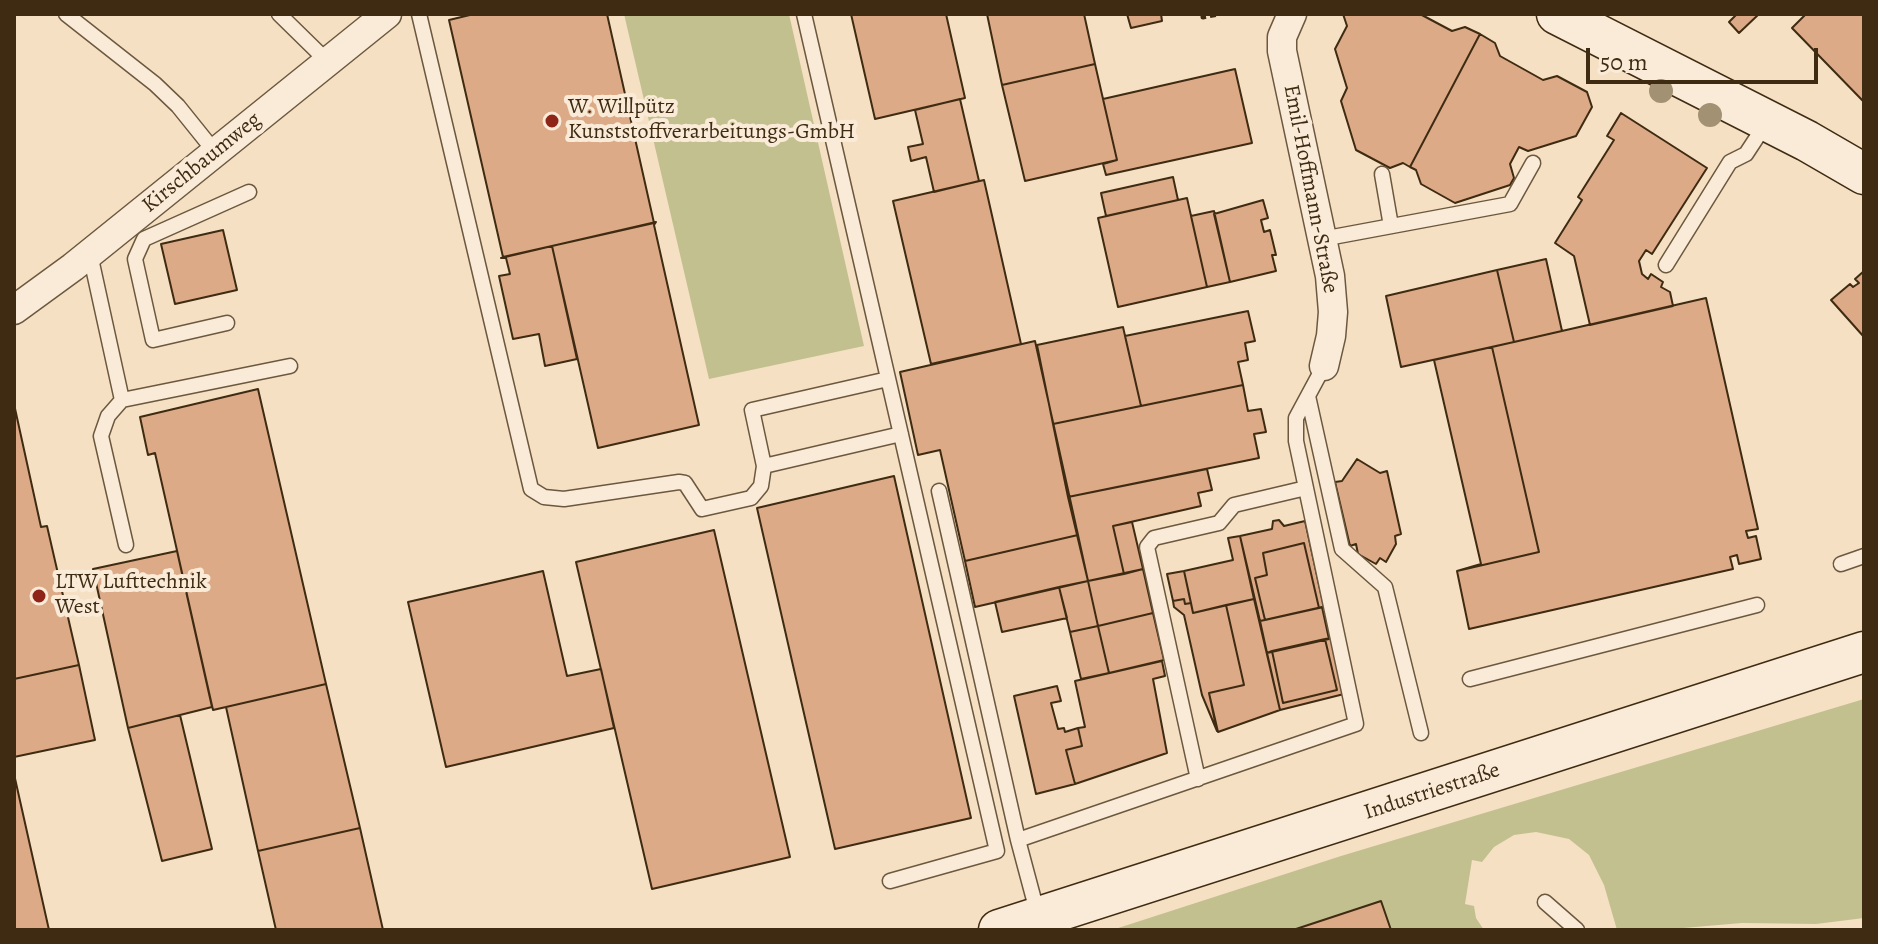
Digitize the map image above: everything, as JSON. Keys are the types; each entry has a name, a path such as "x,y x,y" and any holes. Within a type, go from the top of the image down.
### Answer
{"main road":[{"path":"1557,14 1768,121 1864,174"},
{"name":"Industriestraße","path":"999,930 1864,652"}],"street":[{"name":"Kirschbaumweg","path":"14,310 90,253 387,14"},
{"name":"Emil-Hoffmann-Straße","path":"1292,14 1282,37 1282,51 1330,276 1333,312 1324,366"}],"lane":[{"path":"66,14 155,84 178,106 215,152"},
{"path":"279,14 328,62"},
{"path":"419,14 531,489 544,497 564,499 679,482 685,483 702,509 751,498 761,486 764,466 752,410 888,379"},
{"path":"804,14 997,851 890,881"},
{"path":"1666,265 1730,162 1746,154 1768,121"},
{"path":"1322,239 1510,204 1533,163"},
{"path":"1382,174 1391,226"},
{"path":"227,323 153,340 135,259 144,239 249,192"},
{"path":"90,253 122,400"},
{"path":"126,545 101,436 108,416 122,400 290,366"},
{"path":"1018,840 1356,724 1296,441 1296,418 1324,366"},
{"path":"1308,396 1342,549 1385,587 1421,733"},
{"path":"764,466 901,434"},
{"path":"1198,779 1147,547 1154,538 1219,523 1234,505 1306,488"},
{"path":"939,491 1018,840 1039,918"},
{"path":"1841,564 1864,556"},
{"path":"1470,679 1757,605"},
{"path":"1545,902 1577,930"}],"path":[{"path":"1203,14 1203,17 1218,14"}],"shaded area":[{"path":"624,14 789,14 864,346 709,379"},
{"path":"1864,699 1864,918 1816,924 1742,923 1660,930 1617,930 1604,885 1589,855 1569,839 1536,832 1514,835 1494,847 1482,862 1472,860 1465,904 1474,906 1476,918 1484,930 1391,930 1381,901 1293,930 1112,930 1341,856"}],"building":[{"name":"W. Willpütz Kunststoffverarbeitungs-GmbH","path":"474,14 607,14 654,223 503,257 449,20"},
{"path":"851,14 946,14 965,98 875,119"},
{"path":"987,14 1084,14 1095,64 1002,85"},
{"path":"1127,14 1161,14 1162,21 1131,28"},
{"path":"1343,14 1420,14 1452,31 1465,27 1480,34 1410,167 1403,163 1390,168 1356,150 1341,101 1347,88 1335,49 1347,26"},
{"path":"1737,14 1759,14 1739,33 1729,22"},
{"path":"1806,14 1864,14 1863,101 1792,28"},
{"path":"1480,34 1495,43 1500,56 1543,80 1557,76 1587,92 1592,107 1576,136 1528,151 1519,147 1510,164 1514,178 1510,185 1455,203 1421,184 1416,170 1410,167"},
{"path":"1095,64 1117,160 1025,181 1002,85"},
{"path":"1235,69 1252,143 1106,175 1103,164 1117,160 1103,99"},
{"path":"960,99 979,181 934,192 926,157 911,161 908,147 923,144 915,110"},
{"path":"1621,113 1707,168 1652,254 1646,250 1639,261 1642,274 1648,279 1651,274 1663,282 1661,287 1670,292 1673,306 1590,325 1574,256 1555,243 1582,200 1578,197 1614,140 1607,136"},
{"path":"1173,177 1178,200 1106,216 1101,193"},
{"path":"984,180 1021,344 931,364 893,201"},
{"path":"1187,198 1207,287 1118,307 1098,218"},
{"path":"1263,200 1268,218 1261,220 1264,232 1270,230 1276,271 1230,282 1214,214"},
{"path":"1214,211 1230,282 1207,287 1191,216"},
{"path":"656,222 654,225 699,425 598,448 552,246"},
{"path":"223,230 237,290 175,304 161,244"},
{"path":"552,246 577,359 545,366 539,334 513,339 499,276 510,274 506,258 501,258"},
{"path":"1546,259 1562,331 1514,342 1497,270"},
{"path":"1497,270 1514,342 1401,367 1386,296"},
{"path":"1864,271 1864,337 1831,300 1850,284 1853,287 1859,283 1855,279"},
{"path":"1706,298 1758,529 1746,531 1748,538 1756,536 1761,559 1739,564 1737,555 1730,557 1733,569 1469,629 1457,571 1539,552 1492,347"},
{"path":"1248,311 1255,341 1245,343 1248,360 1238,362 1243,385 1141,406 1125,336"},
{"path":"1123,327 1141,406 1053,424 1037,345"},
{"path":"1035,341 1078,535 965,561 940,450 918,455 900,372"},
{"path":"1492,347 1539,552 1457,571 1481,564 1434,360"},
{"path":"1243,385 1248,411 1261,409 1266,432 1254,434 1259,458 1068,497 1053,424"},
{"path":"258,389 326,684 213,710 155,453 148,455 140,417"},
{"name":"LTW Lufttechnik West","path":"14,404 41,527 47,526 79,665 14,679"},
{"path":"1357,459 1380,473 1387,471 1401,534 1395,536 1396,544 1386,562 1380,558 1376,564 1358,554 1356,544 1350,546 1335,482 1342,481"},
{"path":"1207,469 1212,490 1198,493 1201,506 1113,526 1124,574 1088,581 1068,497"},
{"path":"894,476 971,818 835,849 757,508"},
{"path":"1279,520 1284,526 1305,521 1324,607 1319,608 1304,543 1263,553 1267,575 1255,578 1265,620 1260,621 1240,536 1272,529 1273,521"},
{"path":"1132,522 1143,569 1124,574 1113,526"},
{"path":"714,530 790,857 652,889 576,562"},
{"path":"1078,535 1088,581 975,607 965,561"},
{"path":"1240,536 1254,599 1193,613 1184,571 1233,560 1228,538"},
{"path":"1304,543 1319,608 1265,620 1255,578 1267,575 1263,553"},
{"path":"177,551 212,707 128,728 93,569"},
{"path":"1143,569 1153,613 1098,626 1088,581"},
{"path":"543,571 567,676 601,669 614,728 446,767 408,602"},
{"path":"1184,571 1191,603 1185,604 1184,599 1173,601 1167,574"},
{"path":"1088,581 1098,626 1070,632 1059,587"},
{"path":"1059,587 1067,618 1002,632 995,602"},
{"path":"1184,599 1185,604 1191,603 1193,613 1226,605 1244,685 1209,693 1217,731 1202,695 1184,615 1174,607 1173,601"},
{"path":"1254,599 1280,710 1218,732 1209,693 1244,685 1226,605"},
{"path":"1322,607 1329,639 1267,653 1260,621"},
{"path":"1153,613 1164,660 1109,673 1098,626"},
{"path":"1098,626 1109,673 1081,679 1070,632"},
{"path":"1331,638 1344,694 1280,710 1267,653 1272,651 1283,703 1337,690 1325,639"},
{"path":"1325,639 1337,690 1283,703 1272,651"},
{"path":"1162,661 1165,676 1153,679 1167,753 1075,784 1066,750 1082,746 1078,728 1085,727 1075,681"},
{"path":"79,665 95,740 14,757 14,679"},
{"path":"326,684 360,828 258,851 226,707"},
{"path":"1057,686 1061,701 1051,703 1058,729 1064,728 1065,732 1078,728 1082,746 1066,750 1075,784 1036,794 1014,696"},
{"path":"180,715 212,849 162,861 128,728"},
{"path":"14,774 49,930 14,930"},
{"path":"360,828 383,930 276,930 258,851"},
{"path":"1381,901 1391,930 1293,930"}],"place":[{"name":"W. Willpütz Kunststoffverarbeitungs-GmbH","path":"552,121"},
{"name":"LTW Lufttechnik West","path":"39,596"}]}
